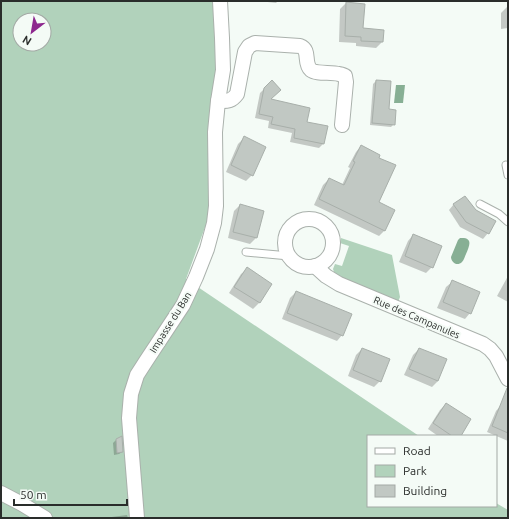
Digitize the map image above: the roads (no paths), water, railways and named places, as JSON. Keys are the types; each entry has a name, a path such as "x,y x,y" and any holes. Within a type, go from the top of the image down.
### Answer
{"street":[{"name":"Impasse du Ban","path":"137,518 129,418 131,394 137,375 183,305 207,249 214,223 216,206 215,132 223,70 220,1"},
{"path":"218,101 233,99 237,94 246,52 249,46 255,43 300,46 304,47 308,65 314,72 338,73 344,76 346,82 342,125"},
{"path":"306,219 314,220 327,228 333,242 332,250 322,263 308,267 294,262 289,256 285,240 287,233 292,226 306,219"},
{"name":"Rue des Campanules","path":"315,266 326,276 339,284 483,344 496,356 508,379"},
{"path":"1,493 45,518"}],"lane":[{"path":"506,165 508,175"},
{"path":"480,204 499,214 508,222"},
{"path":"246,252 289,256"}]}
